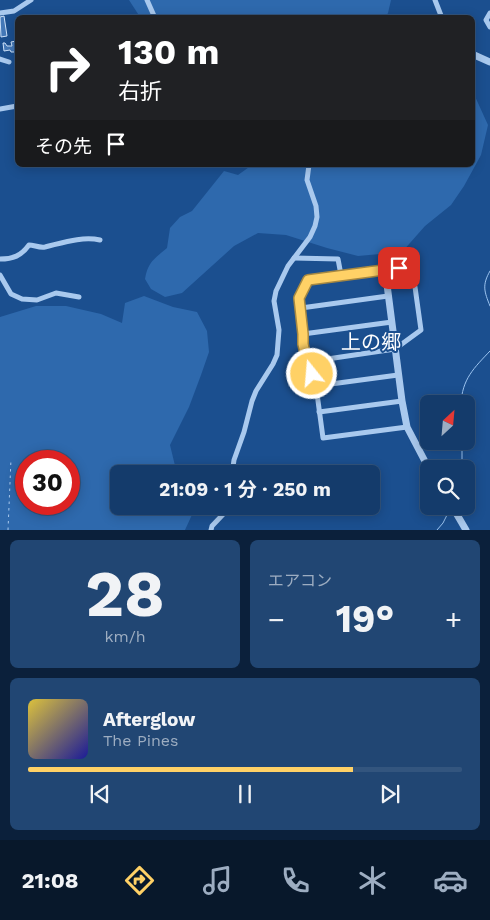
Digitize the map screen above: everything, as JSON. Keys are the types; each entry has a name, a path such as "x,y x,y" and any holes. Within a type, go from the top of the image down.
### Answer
{"street":[{"path":"0,13 14,10 31,0"},
{"path":"146,0 154,15"},
{"path":"435,0 441,15"},
{"path":"490,13 486,20 490,27"},
{"path":"475,55 490,62"},
{"path":"0,58 9,62"},
{"path":"0,109 15,106"},
{"path":"233,465 252,401 277,355 279,330 274,301 280,282 288,266 310,237 315,226 316,206 307,180 309,167"},
{"path":"0,259 17,257 29,245 42,247 76,240 94,238 100,240"},
{"path":"294,258 338,259 341,275"},
{"path":"307,362 395,348 421,330 415,287 399,268 308,280 299,298 303,344 307,362 316,386 323,438 407,427"},
{"path":"385,269 398,375 407,427 424,460"},
{"path":"0,275 10,294 22,299 37,300 56,293 79,297"},
{"path":"301,308 388,296"},
{"path":"303,334 392,322"},
{"path":"316,386 398,375"},
{"path":"320,412 402,401"},
{"path":"210,530 222,515"},
{"path":"457,515 466,530"}],"path":[{"path":"8,530 10,459"}],"shaded area":[{"path":"129,0 391,0 387,15 139,15"},
{"path":"475,96 488,125 481,155 475,166"},
{"path":"249,167 474,167 451,205 425,226 402,252 358,256 286,235 258,233 234,246 182,293 165,297 151,289 145,279 146,273 155,258 167,248 170,228 180,217 192,211 224,171 238,175"},
{"path":"144,296 173,307 197,312 207,331 209,352 189,407 170,445 175,465 110,465 110,515 192,515 185,530 0,530 0,317 36,306 66,306 101,314 122,323 125,303"}],"building":[{"path":"4,16 7,36 1,37 0,17"},
{"path":"15,41 15,52 10,50 4,51 3,43 7,46 12,46 11,42"}],"waterway":[{"path":"490,271 485,288 490,306"},
{"path":"462,395 470,374 490,351"},
{"path":"462,450 462,460"},
{"path":"437,530 447,515"}],"district":[{"name":"上の郷","path":"371,342"}],"route":[{"path":"312,374 303,344 299,298 308,280 399,268"}]}
